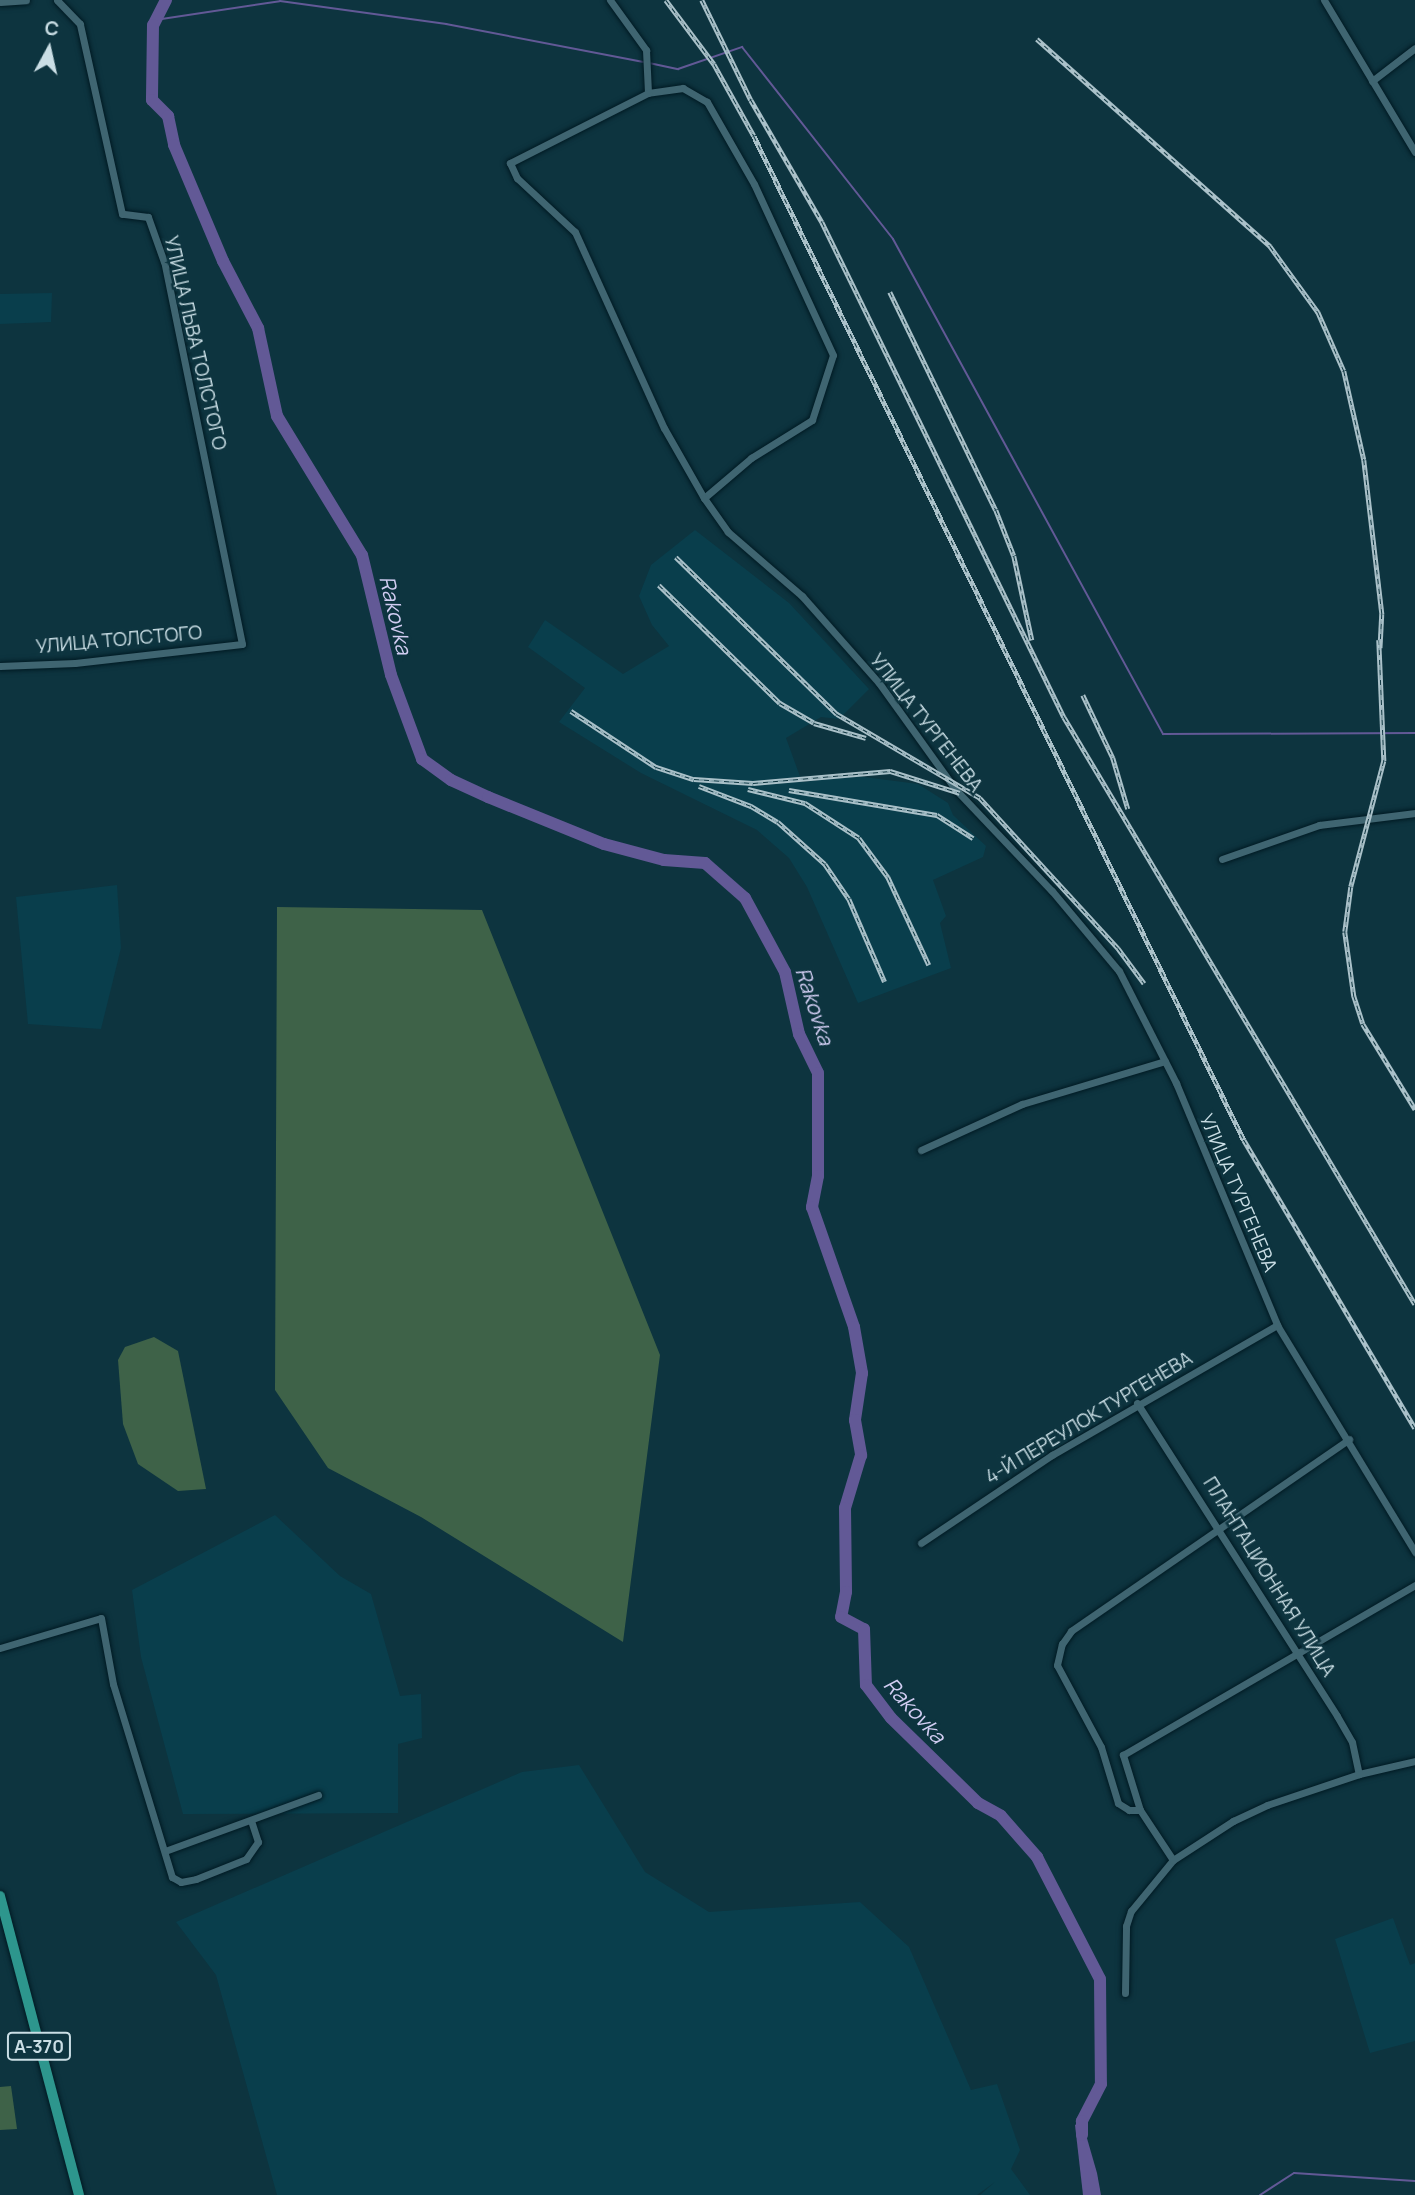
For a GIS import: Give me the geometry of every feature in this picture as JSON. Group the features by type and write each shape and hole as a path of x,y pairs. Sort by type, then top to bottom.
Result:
{"highway":[{"name":"А-370","path":"0,1896 79,2195"}],"street":[{"path":"0,2 26,0"},
{"name":"УЛИЦА ЛЬВА ТОЛСТОГО","path":"57,0 80,24 122,214 148,217 164,262 242,644"},
{"path":"610,0 646,50 648,93 683,88 707,102 754,184 833,355 812,419 751,458 704,498"},
{"path":"1324,0 1415,152"},
{"path":"1372,81 1415,48"},
{"name":"УЛИЦА ТУРГЕНЕВА","path":"648,93 510,163 517,178 557,212 584,247 664,428 714,513 742,548 803,596 879,683 956,790 1052,891 1119,971 1165,1061 1277,1325 1349,1439 1415,1552"},
{"name":"УЛИЦА ТОЛСТОГО","path":"0,666 75,663 242,644"},
{"path":"1222,859 1319,825 1415,813"},
{"path":"921,1150 1022,1104 1165,1061"},
{"name":"4-Й ПЕРЕУЛОК ТУРГЕНЕВА","path":"921,1543 1137,1403 1277,1325"},
{"name":"ПЛАНТАЦИОННАЯ УЛИЦА","path":"1137,1403 1220,1526 1352,1742 1359,1774"},
{"path":"1140,1810 1129,1810 1118,1803 1101,1747 1056,1665 1058,1655 1071,1631 1349,1439"},
{"path":"1173,1860 1140,1810 1123,1755 1299,1655 1415,1584"},
{"path":"0,1648 101,1618 113,1684 172,1877 181,1882 196,1879 239,1862 256,1849 258,1842 251,1821"},
{"path":"1125,1993 1126,1926 1131,1911 1173,1860 1233,1821 1359,1774 1415,1761"},
{"path":"165,1851 318,1795"}],"shaded area":[{"path":"52,293 51,322 0,324 0,294"},
{"path":"695,530 789,603 869,689 839,719 821,717 786,738 802,782 856,776 918,784 948,803 953,815 986,846 983,857 933,880 946,916 940,923 951,968 858,1003 807,887 789,858 757,830 641,773 559,722 585,688 528,647 545,620 623,674 669,646 652,625 639,596 651,565"},
{"path":"117,885 121,948 101,1029 28,1024 16,897"},
{"path":"275,1515 340,1576 371,1594 400,1696 421,1694 422,1738 398,1744 398,1813 183,1814 141,1657 132,1590"},
{"path":"579,1765 645,1872 709,1912 860,1902 909,1947 971,2090 997,2084 1020,2150 1011,2169 1030,2195 980,2195 995,2182 977,2195 277,2195 216,1975 176,1922 522,1772"},
{"path":"1393,1918 1410,1965 1415,1963 1415,2041 1370,2053 1335,1939"},
{"path":"1082,2121 1101,2195 1083,2195 1075,2125"}],"green space":[{"path":"277,907 482,910 660,1355 623,1642 421,1517 328,1468 275,1390"},
{"path":"154,1337 178,1351 206,1489 178,1491 138,1464 123,1424 118,1360 125,1347"},
{"path":"11,2086 17,2129 0,2130 0,2087"}],"waterway":[{"name":"Rakovka","path":"166,0 153,25 152,100 168,116 174,145 223,261 258,328 277,416 362,555 391,675 422,759 451,780 604,844 664,860 705,863 745,898 785,972 799,1034 818,1073 818,1176 812,1207 854,1327 862,1373 855,1420 861,1455 845,1508 846,1592 841,1617 864,1629 866,1685 891,1718 978,1803 1001,1816 1037,1857 1100,1979 1101,2084 1082,2121 1082,2135"},
{"path":"155,20 280,1 446,24 643,62"},
{"path":"649,63 678,69 742,47 893,239 1163,734 1415,733"},
{"path":"1260,2195 1294,2173 1415,2181"}],"railway":[{"path":"666,0 714,64 754,136 1244,1140 1415,1428"},
{"path":"702,0 751,100 822,222 1064,717 1415,1304"},
{"path":"1037,39 1270,246 1318,312 1344,371 1364,460 1382,614 1380,648"},
{"path":"890,292 996,510 1014,556 1032,640"},
{"path":"676,557 837,714 980,798 1118,948 1144,983"},
{"path":"659,585 780,703 814,723 866,738"},
{"path":"1379,640 1384,761 1351,887 1345,932 1354,996 1363,1024 1415,1109"},
{"path":"1083,695 1113,758 1128,809"},
{"path":"571,711 656,767 694,779 753,783 890,771 960,793"},
{"path":"699,786 751,806 778,822 825,864 849,899 885,982"},
{"path":"748,789 805,803 859,838 888,877 929,965"},
{"path":"789,790 937,815 973,838"}]}
